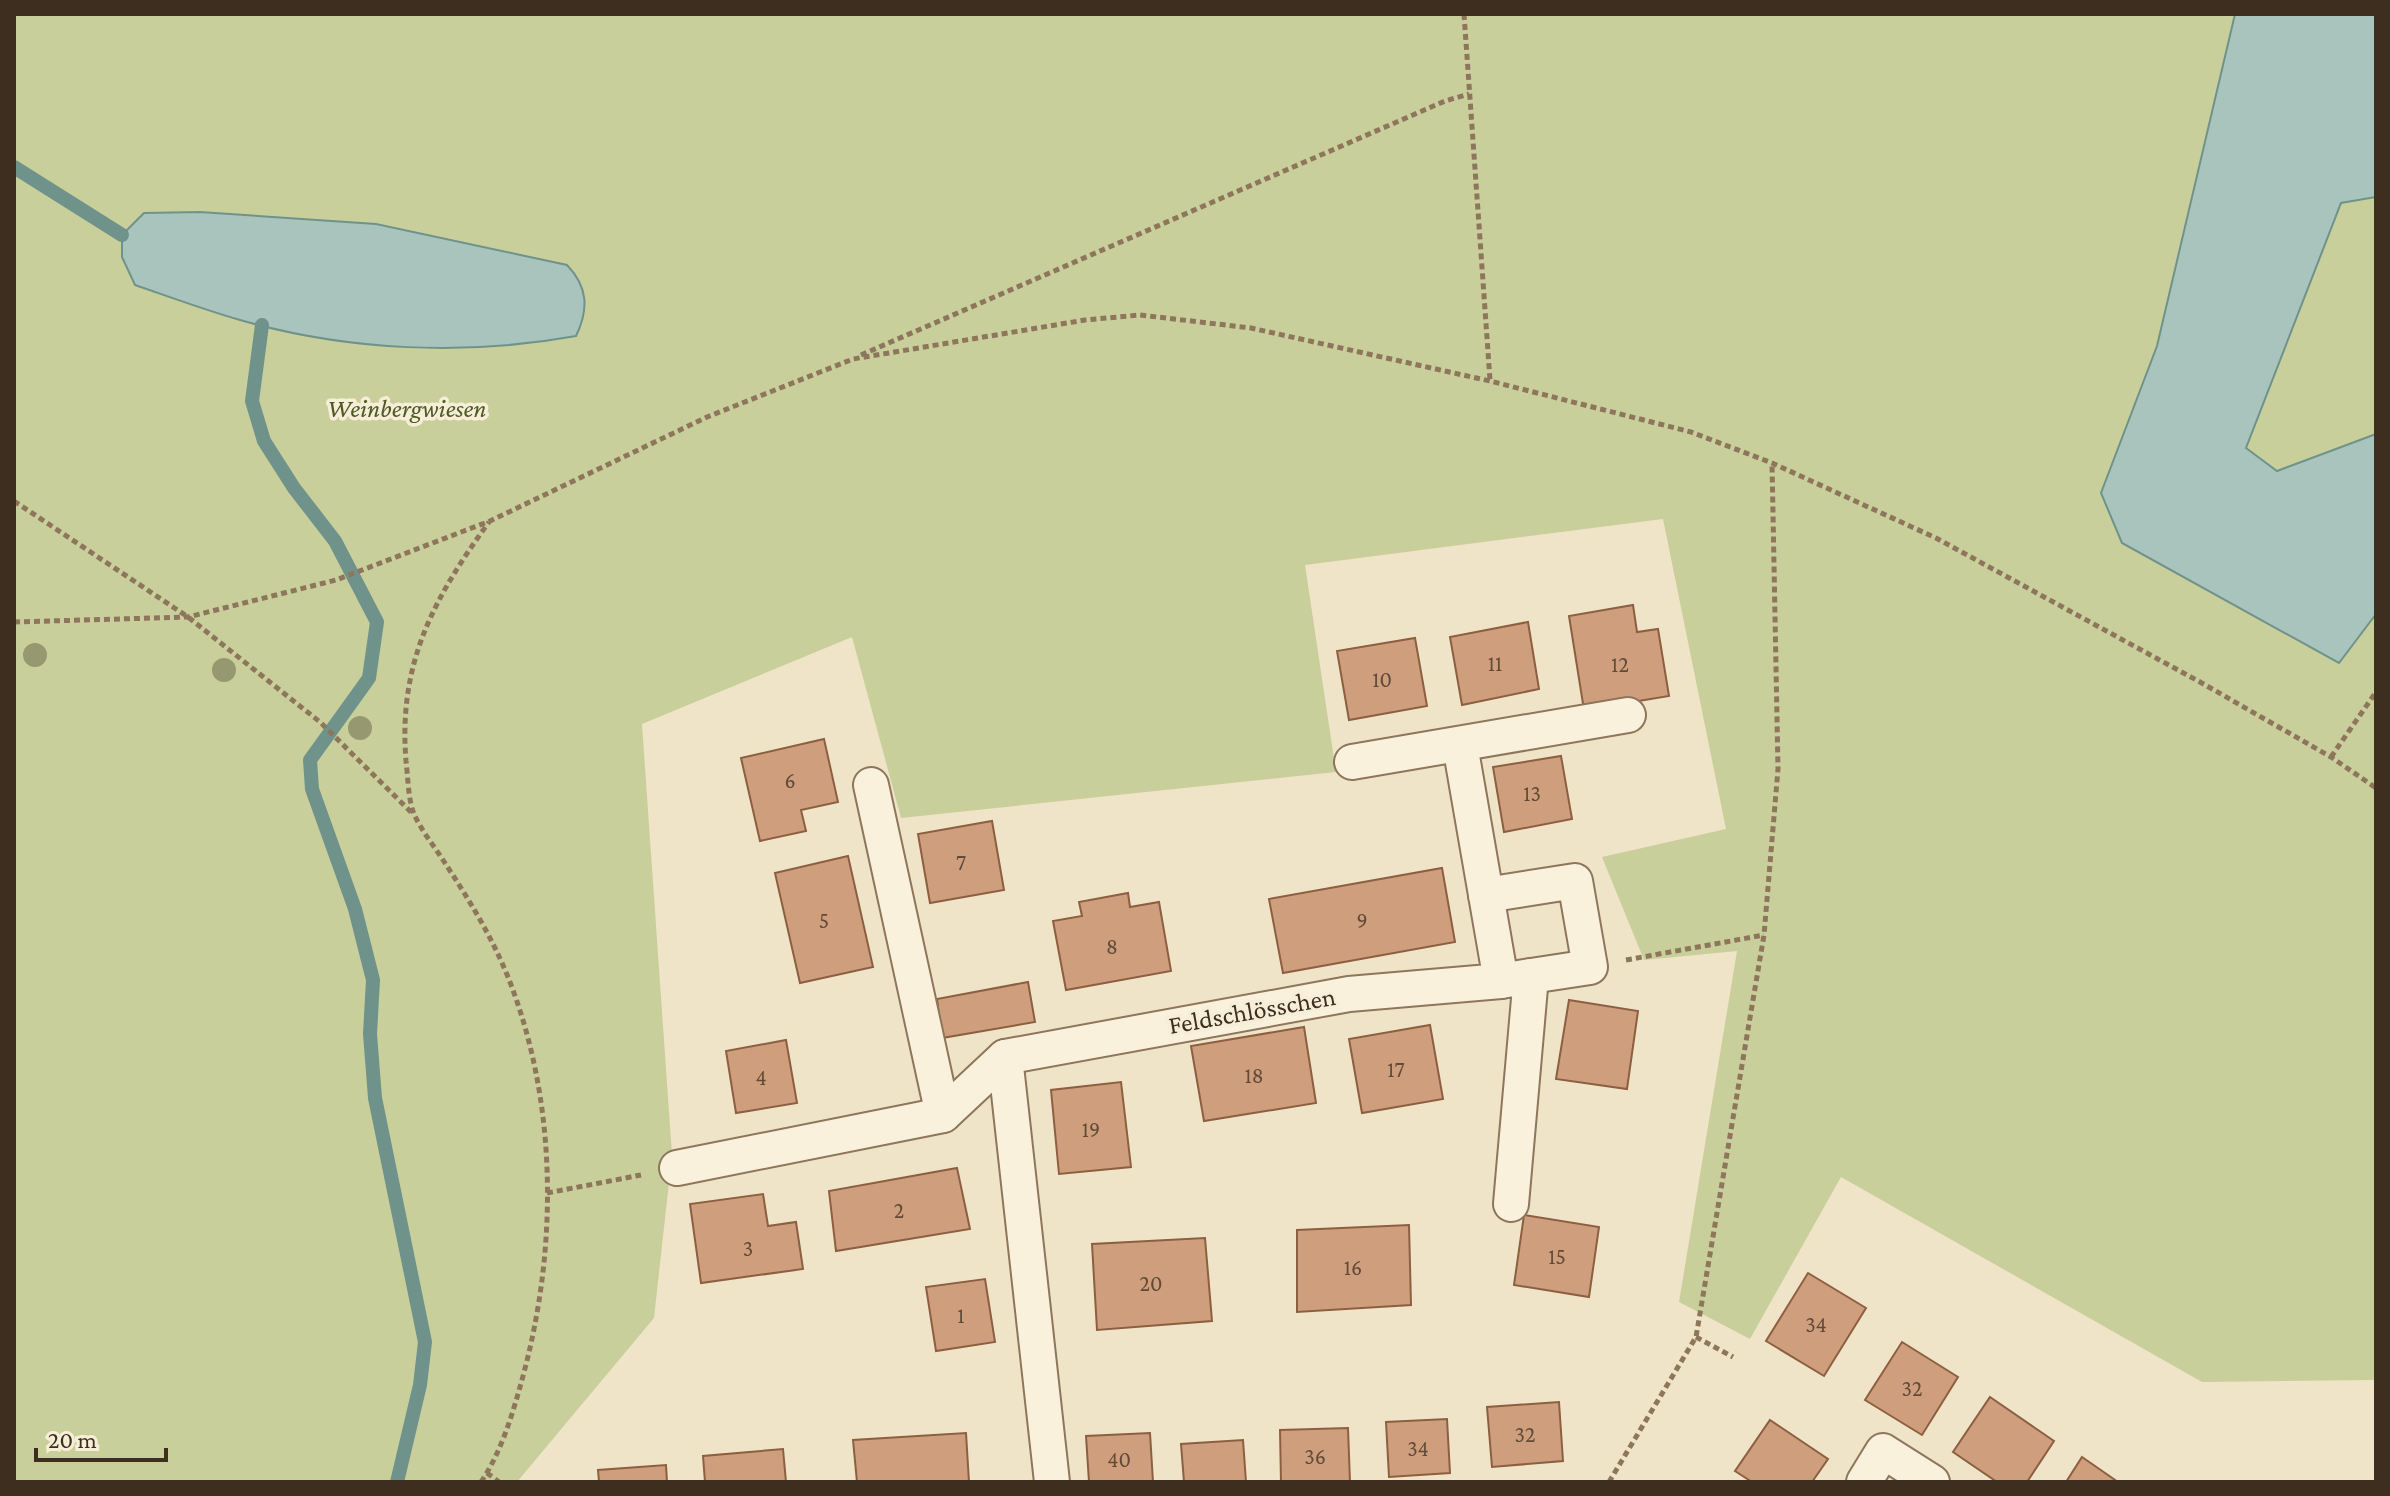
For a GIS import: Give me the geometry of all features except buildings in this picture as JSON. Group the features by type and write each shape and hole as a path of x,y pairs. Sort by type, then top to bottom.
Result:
{"street":[{"path":"1352,762 1628,715"},
{"path":"1460,745 1486,895 1516,979 1511,1204"},
{"path":"871,785 943,1115"},
{"path":"1486,895 1575,881 1590,967"},
{"name":"Feldschlösschen","path":"1005,1057 1349,994 1516,979 1590,967"},
{"path":"677,1168 943,1115 1005,1057"},
{"path":"1005,1057 1052,1482"},
{"path":"1864,1482 1883,1451 1932,1482"}],"path":[{"path":"1464,14 1490,381"},
{"path":"14,622 188,617 336,580 490,521 707,417 853,359 1445,101 1469,94"},
{"path":"853,359 1085,320 1140,315 1251,328 1490,381 1691,432 1772,463 1936,538 2331,757 2376,788"},
{"path":"1609,1482 1696,1337 1764,935 1778,769 1772,463"},
{"path":"14,501 188,617 339,738 413,814 479,916 523,1017 536,1066 545,1129 547,1193 539,1307 529,1356 511,1418 481,1482"},
{"path":"413,814 405,745 405,698 415,652 432,611 456,568 490,521"},
{"path":"2331,757 2376,692"},
{"path":"1590,967 1764,935"},
{"path":"547,1193 677,1168"},
{"path":"1696,1337 1733,1357"},
{"path":"487,1473 499,1482"}],"green space":[{"name":"Weinbergwiesen","path":"14,14 2376,14 2376,1380 2202,1382 1841,1177 1750,1339 1679,1302 1737,951 1644,960 1602,857 1726,829 1663,519 1305,565 1336,772 901,818 852,637 642,724 672,1155 654,1318 517,1482 14,1482"}],"water":[{"path":"2235,14 2376,14 2376,197 2341,203 2246,448 2277,471 2376,434 2376,614 2339,663 2122,543 2101,493 2157,346"},
{"path":"200,212 376,224 567,265 583,290 583,317 576,336 534,342 450,348 365,344 281,330 227,316 135,285 122,257 122,235 144,213"}],"waterway":[{"path":"14,167 122,235"},
{"path":"262,325 252,401 264,441 294,488 335,541 377,622 369,678 310,760 312,789 355,909 373,980 370,1034 375,1098 425,1342 420,1385 397,1482"}]}
